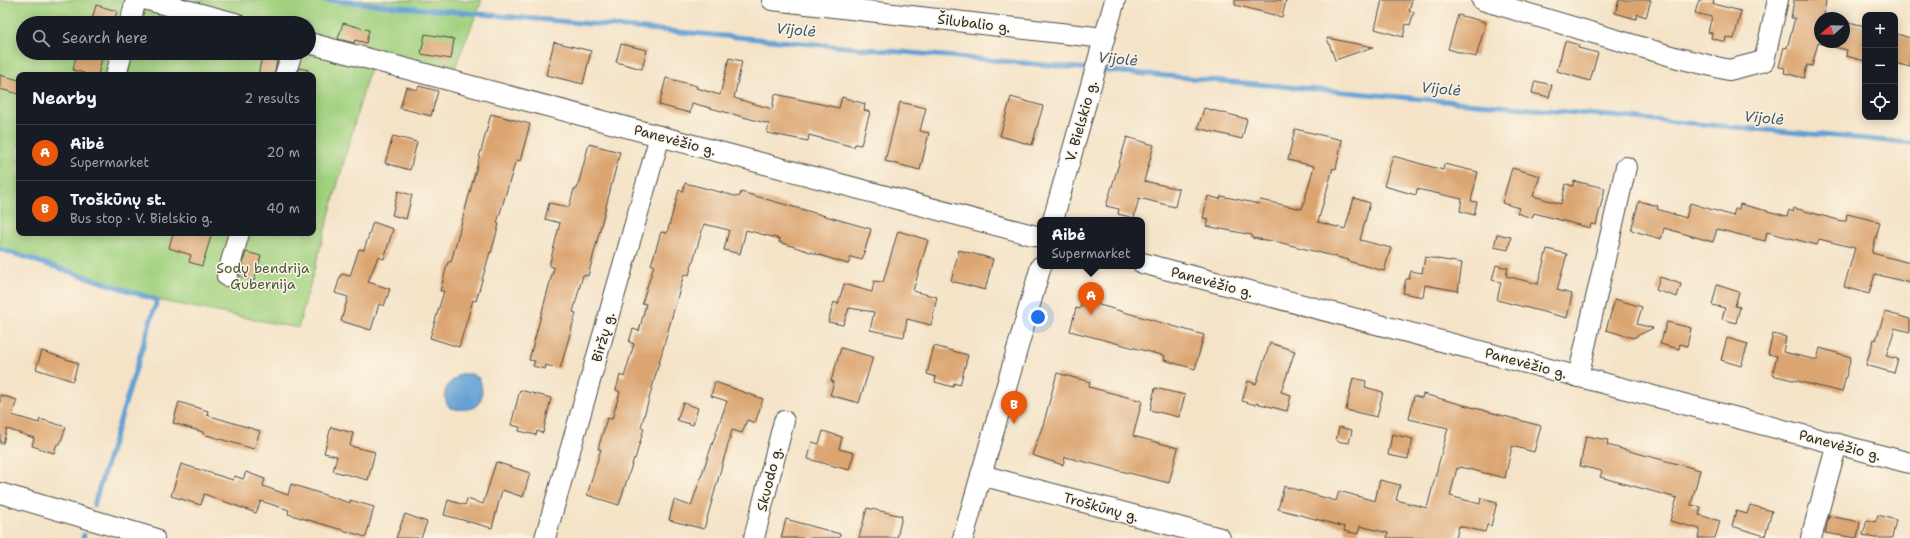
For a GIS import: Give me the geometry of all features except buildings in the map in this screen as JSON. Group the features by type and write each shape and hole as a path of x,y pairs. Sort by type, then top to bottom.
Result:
{"street":[{"path":"132,16 136,0"},
{"path":"148,0 209,16"},
{"name":"Šilubalio g.","path":"772,0 898,7 1102,47"},
{"name":"V. Bielskio g.","path":"1054,217 1115,0"},
{"path":"1482,0 1678,58 1729,70 1764,61 1778,0"},
{"name":"Panevėžio g.","path":"316,45 1037,236"},
{"path":"117,72 120,60"},
{"path":"287,72 290,60"},
{"name":"Biržų g.","path":"546,538 660,136"},
{"path":"1578,377 1626,167"},
{"path":"227,276 238,236"},
{"name":"Panevėžio g.","path":"1145,264 1910,464"},
{"path":"963,538 1040,269"},
{"name":"Skuodo g.","path":"754,538 784,421"},
{"path":"1812,538 1837,444"},
{"name":"Troškūnų g.","path":"981,475 1220,538"},
{"path":"0,492 108,531 154,538"}],"green space":[{"name":"Sodų bendrija Gubernija","path":"0,0 482,0 450,80 372,60 298,328 157,300 0,249"}],"water":[{"path":"460,374 472,374 480,379 482,395 477,405 472,408 450,408 445,398 448,385"}],"waterway":[{"name":"Vijolė","path":"325,0 1090,69"},
{"name":"Vijolė","path":"1100,70 1910,143"},
{"path":"0,249 157,300 94,505"}],"place":[{"name":"Aibė","path":"1091,315"},
{"name":"Troškūnų st.","path":"1014,424"}]}
